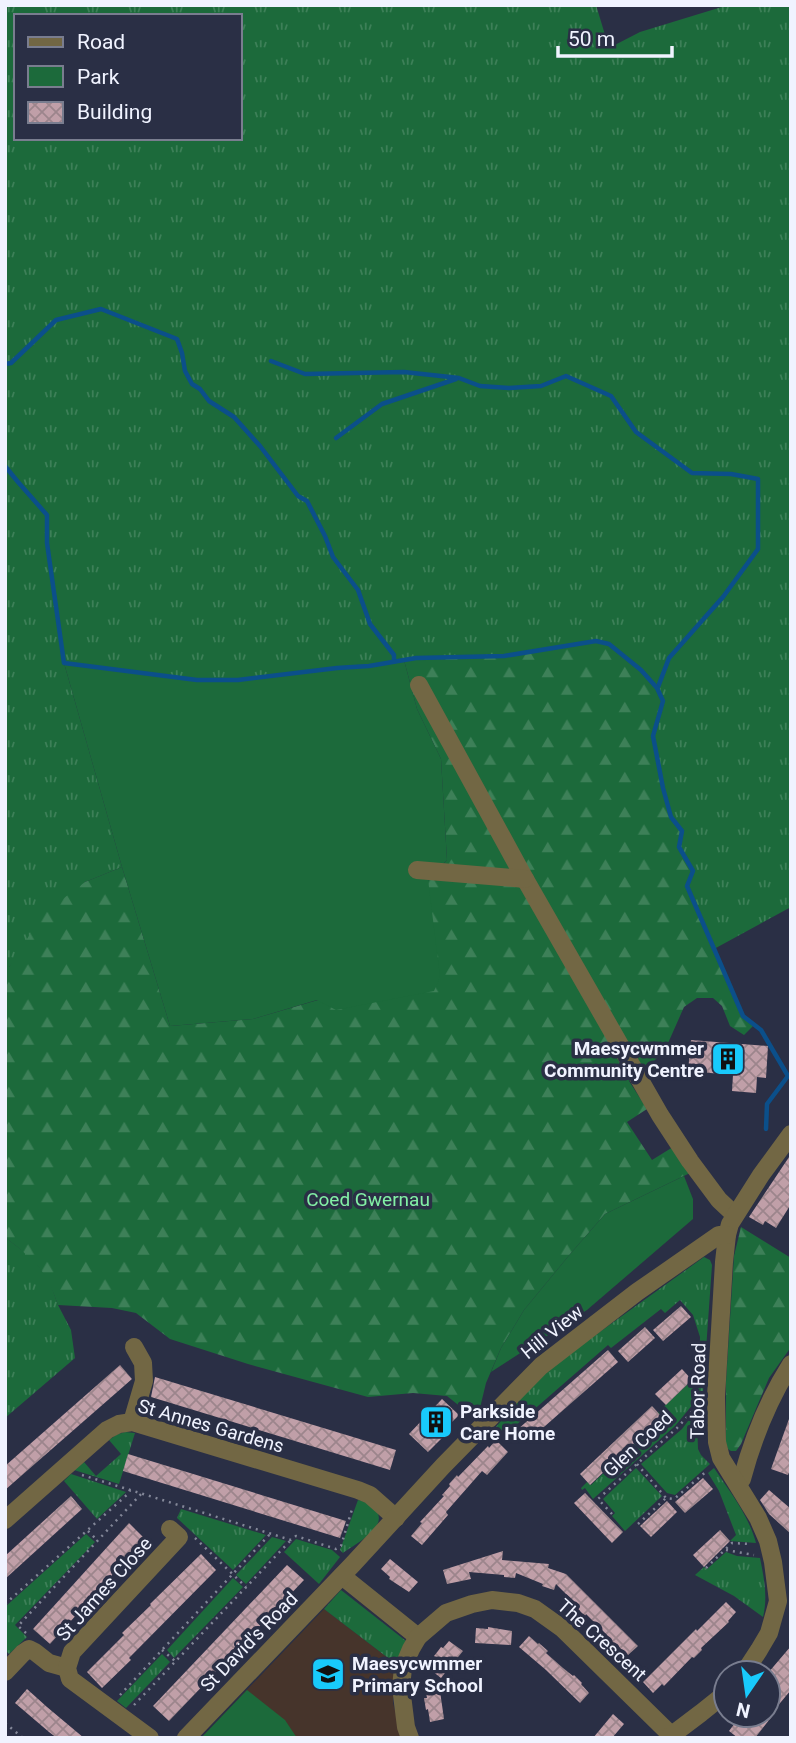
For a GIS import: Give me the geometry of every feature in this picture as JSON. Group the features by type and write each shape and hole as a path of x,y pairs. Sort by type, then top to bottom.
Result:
{"street":[{"path":"419,685 525,879 660,1115 719,1200 736,1215"},
{"path":"417,870 525,879"},
{"path":"727,1235 730,1224 761,1175 791,1134"},
{"name":"Hill View","path":"342,1576 443,1466 541,1366 637,1292 719,1235 727,1235"},
{"name":"Tabor Road","path":"727,1235 716,1397 717,1442 721,1458 758,1518 784,1588 769,1633 754,1659"},
{"path":"132,1422 144,1381 143,1363 134,1347"},
{"path":"738,1484 742,1479 760,1421 776,1387 791,1364"},
{"name":"St Annes Gardens","path":"6,1517 107,1430 132,1422 358,1490 370,1495 397,1518"},
{"name":"St James Close","path":"150,1738 70,1679 66,1668 72,1652 179,1537 179,1529"},
{"path":"342,1576 418,1637"},
{"name":"St David's Road","path":"186,1738 342,1576"},
{"name":"The Crescent","path":"410,1738 405,1727 401,1687 403,1668 418,1637 446,1613 492,1600 517,1603 535,1609 563,1629 670,1736"},
{"path":"5,1672 29,1649 49,1663 66,1668"},
{"path":"670,1736 712,1704"}],"path":[{"name":"Glen Coed","path":"612,1514 598,1499 677,1428 704,1398"},
{"path":"637,1464 666,1497 674,1499 721,1458"},
{"path":"65,1466 71,1472 291,1540"},
{"path":"5,1604 130,1490"},
{"path":"115,1712 175,1661 296,1536 336,1549 341,1546 358,1490"},
{"name":"St James Close","path":"29,1649 28,1635 18,1626 142,1493"},
{"path":"638,1524 666,1497"},
{"path":"179,1529 246,1587"},
{"path":"88,1531 98,1541"},
{"path":"115,1712 162,1650 271,1533"},
{"path":"706,1568 732,1543 758,1544 768,1541"},
{"path":"725,1549 755,1555"},
{"path":"162,1650 175,1661"},
{"path":"5,1723 23,1738"}],"shaded area":[{"name":"Maesycwmmer Primary School","path":"324,1609 396,1664 393,1703 403,1738 201,1738"}],"green space":[{"path":"5,5 596,5 609,48 640,32 725,6 791,5 791,907 714,949 687,886 693,871 679,847 682,831 671,817 663,788 653,736 663,701 657,688 641,670 609,644 596,641 504,656 416,658 369,666 238,680 197,680 64,663 122,867 85,882 8,968 5,967"},
{"name":"Coed Gwernau","path":"596,641 609,644 641,670 657,688 663,701 653,736 671,817 682,831 679,847 693,871 688,886 743,1016 754,1025 744,1035 730,1026 722,1006 713,998 697,998 684,1007 665,1050 629,1081 647,1109 627,1122 652,1160 673,1147 690,1173 605,1214 571,1253 524,1310 501,1348 486,1383 477,1420 447,1396 413,1393 368,1397 170,1339 136,1313 112,1308 58,1305 38,1266 5,1237 5,967 9,967 43,914 85,882 122,867 170,1026 253,1019 318,1000 447,860 441,759 417,709 404,660 504,656"},
{"path":"404,660 417,709 441,759 447,860 428,879 440,977 434,991 336,1010 317,1000 253,1019 170,1026 64,663 197,680 238,680"},
{"path":"684,1176 693,1199 693,1219 587,1310 491,1372 501,1348 524,1310 605,1214"},
{"path":"741,1227 791,1258 791,1347 769,1378 741,1444 736,1451 731,1451 726,1443 726,1382 734,1256"},
{"path":"5,1237 33,1259 49,1280 71,1330 75,1358 5,1418"},
{"path":"704,1257 710,1260 712,1265 703,1392 675,1426 593,1499 585,1488 581,1488 587,1482 591,1485 656,1423 662,1417 658,1412 699,1374 700,1337 693,1315 680,1300 665,1313 661,1309 611,1348 608,1345 515,1426 517,1430 508,1439 495,1428 529,1388 565,1357"},
{"path":"704,1400 707,1400 697,1423 698,1449 710,1464 675,1495 667,1493 641,1464 682,1429"},
{"path":"125,1432 135,1433 119,1484 74,1470 84,1462 96,1476 121,1454 109,1440"},
{"path":"636,1468 662,1496 625,1531 612,1516 615,1513 603,1499"},
{"path":"714,1468 743,1513 756,1543 730,1541 736,1535 719,1491 708,1473"},
{"path":"71,1474 126,1492 97,1519 64,1481"},
{"path":"358,1500 369,1504 379,1518 368,1536 343,1553 340,1550"},
{"path":"181,1509 266,1535 233,1570 177,1518"},
{"path":"86,1534 95,1542 15,1625 27,1637 9,1654 5,1650 5,1607"},
{"path":"272,1537 286,1541 246,1584 236,1575"},
{"path":"296,1539 332,1550 340,1557 319,1584 284,1552"},
{"path":"726,1552 760,1558 765,1595 763,1617 734,1596 695,1575 704,1567 707,1569"},
{"path":"233,1578 243,1587 174,1658 167,1650"},
{"path":"341,1590 406,1641 396,1664 324,1609"},
{"path":"162,1654 170,1662 126,1708 117,1701"},
{"path":"247,1690 285,1720 297,1738 201,1738"}],"building":[{"name":"Maesycwmmer Community Centre","path":"691,1040 768,1046 766,1078 757,1077 756,1093 732,1091 733,1075 688,1071"},
{"path":"791,1154 791,1204 776,1228 765,1221 763,1225 749,1217"},
{"path":"681,1306 691,1317 663,1341 653,1330"},
{"path":"645,1327 655,1338 628,1362 618,1351"},
{"path":"608,1350 618,1362 528,1441 517,1430"},
{"path":"120,1365 132,1379 5,1490 5,1466"},
{"path":"682,1369 692,1380 666,1405 655,1394"},
{"path":"155,1377 396,1450 390,1470 151,1397"},
{"name":"Parkside Care Home","path":"442,1399 459,1415 445,1429 448,1432 428,1452 409,1434"},
{"path":"652,1406 662,1417 590,1485 580,1474"},
{"path":"789,1419 791,1467 788,1475 771,1469"},
{"path":"496,1440 508,1452 487,1475 482,1471 446,1512 448,1515 422,1545 411,1536 422,1523 420,1522 444,1496 442,1495 457,1475 458,1477"},
{"path":"128,1454 346,1521 340,1538 123,1471"},
{"path":"703,1478 713,1489 685,1513 675,1502"},
{"path":"769,1490 791,1509 791,1534 769,1514 760,1500"},
{"path":"585,1493 623,1532 612,1543 574,1503"},
{"path":"71,1496 82,1509 5,1579 5,1556"},
{"path":"667,1501 677,1512 651,1537 640,1526"},
{"path":"129,1523 145,1539 50,1644 33,1629"},
{"path":"720,1530 730,1541 704,1567 693,1555"},
{"path":"503,1551 502,1560 549,1564 548,1568 566,1574 638,1646 628,1655 619,1647 618,1649 556,1584 554,1590 516,1573 515,1578 469,1572 471,1579 447,1584 443,1570"},
{"path":"201,1554 216,1570 102,1688 87,1672"},
{"path":"390,1559 418,1582 409,1592 389,1579 381,1569"},
{"path":"287,1565 304,1580 169,1721 153,1706"},
{"path":"726,1602 736,1612 729,1622 694,1658 653,1693 643,1682"},
{"path":"476,1628 512,1631 511,1645 475,1643"},
{"path":"529,1636 582,1683 589,1693 580,1703 519,1647"},
{"path":"449,1641 463,1651 441,1678 427,1667 441,1647"},
{"path":"791,1646 791,1690 782,1701 782,1659"},
{"path":"439,1684 444,1719 430,1722 424,1698 427,1698 425,1686"},
{"path":"27,1689 84,1738 57,1738 15,1703"},
{"path":"613,1714 624,1724 612,1738 593,1738"},
{"path":"762,1729 755,1738 738,1738 729,1731"}],"waterway":[{"path":"5,364 11,363 56,320 101,309 177,339 185,371 192,384 200,389 209,401 234,417 298,496 307,501 333,557 358,590 370,624 394,655 394,661"},
{"path":"271,361 305,374 404,372 459,378 480,386 509,388 541,386 566,376 611,396 636,432 692,473 731,474 758,479 758,549 723,597 669,658 658,687"},
{"path":"336,438 382,404 456,379"},
{"path":"5,466 47,515 47,543 64,663 197,680 238,680 369,666 416,658 504,656 596,641 609,644 641,670 657,688 663,701 653,736 671,817 682,831 679,847 693,871 687,886 743,1016 761,1030 788,1076 767,1104 766,1129"}],"place":[{"name":"Maesycwmmer Community Centre","path":"728,1059"},
{"name":"Parkside Care Home","path":"436,1422"},
{"name":"Maesycwmmer Primary School","path":"328,1674"}]}
